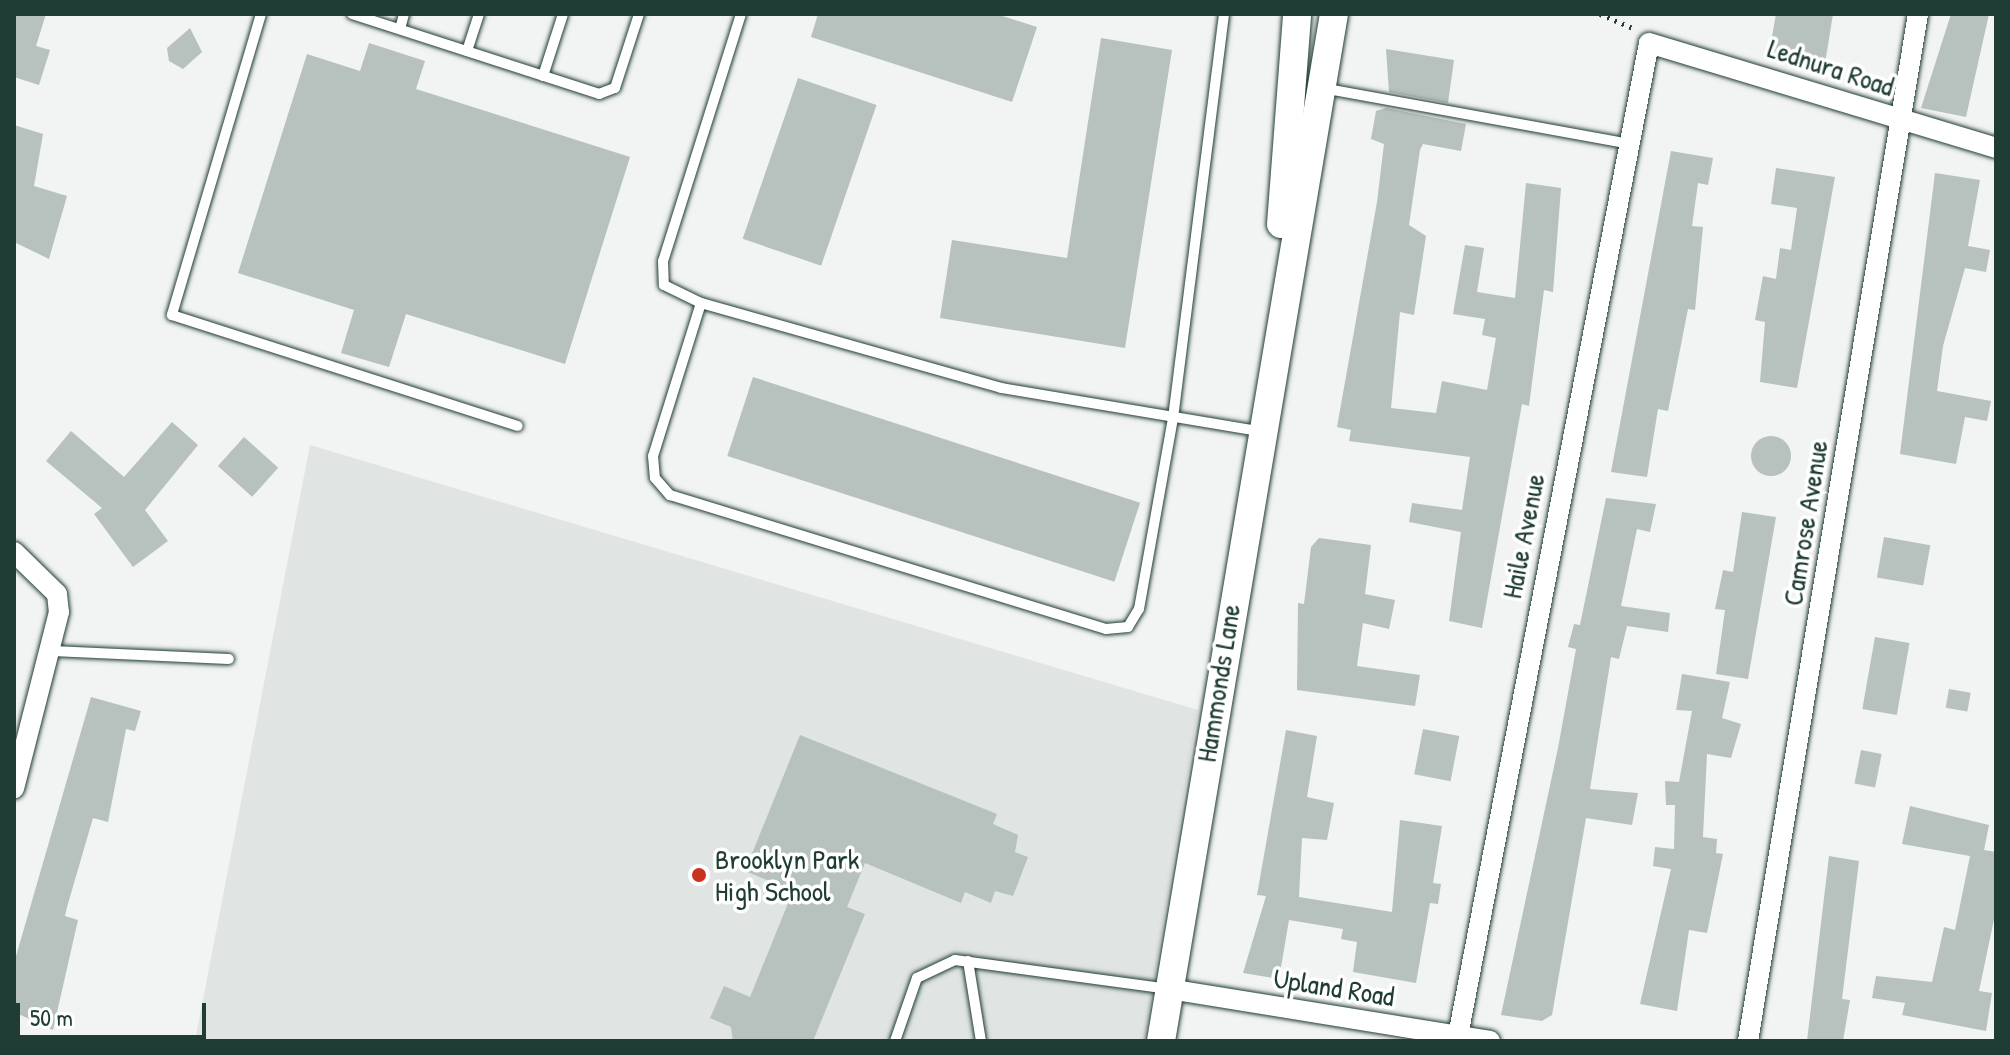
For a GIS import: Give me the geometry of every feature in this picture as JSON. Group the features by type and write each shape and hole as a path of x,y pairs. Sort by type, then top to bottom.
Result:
{"street":[{"name":"Hammonds Lane","path":"1276,324 1297,14"},
{"path":"1311,14 1307,60 1320,87"},
{"name":"Hammonds Lane","path":"1161,1041 1276,324 1334,14"},
{"name":"Camrose Avenue","path":"1748,1041 1918,14"},
{"name":"Lednura Road","path":"1649,43 1995,144"},
{"name":"Haile Avenue","path":"1457,1038 1626,143 1649,43"},
{"path":"14,552 57,594 52,651 21,738 14,788"},
{"name":"Upland Road","path":"1169,989 1490,1041"}],"lane":[{"path":"261,14 172,315 518,426"},
{"path":"352,14 599,94 615,88 639,14"},
{"path":"400,29 404,14"},
{"path":"467,51 479,14"},
{"path":"543,76 563,14"},
{"path":"741,14 663,261 664,285 701,303 1001,388 1258,431"},
{"path":"701,303 653,456 655,478 670,495 1106,629 1128,627 1139,609 1173,418 1224,14"},
{"path":"1320,87 1626,143"},
{"path":"52,651 229,659"},
{"path":"968,961 981,1041"},
{"path":"895,1041 917,978 941,964 968,961 1169,989"}],"shaded area":[{"name":"Brooklyn Park High School","path":"310,445 1198,710 1144,1041 195,1041"}],"building":[{"path":"14,14 46,14 36,46 50,50 39,85 14,77"},
{"path":"818,14 996,14 1037,27 1012,102 811,37"},
{"path":"1776,14 1833,14 1823,76 1768,59"},
{"path":"1951,14 1989,14 1966,117 1921,108"},
{"path":"190,28 202,52 183,69 169,61 167,48"},
{"path":"1101,38 1172,50 1125,348 940,318 952,240 1067,258"},
{"path":"369,43 425,61 416,89 630,157 565,364 406,314 389,367 341,353 354,310 238,273 307,54 360,71"},
{"path":"1386,49 1454,60 1448,103 1389,92"},
{"path":"798,78 876,105 821,266 743,239"},
{"path":"1386,108 1466,124 1461,151 1423,144 1420,150 1409,225 1426,236 1414,315 1400,312 1391,408 1436,413 1442,381 1487,390 1496,338 1482,335 1485,319 1453,314 1465,245 1484,248 1477,292 1515,298 1526,183 1561,188 1553,292 1544,290 1529,406 1522,404 1482,628 1449,621 1461,532 1409,522 1412,503 1462,510 1470,457 1349,441 1351,430 1337,427 1377,202 1384,144 1371,139 1376,111"},
{"path":"14,125 43,134 34,186 67,196 49,259 14,242"},
{"path":"1671,151 1713,158 1708,185 1698,183 1692,226 1703,227 1695,310 1688,309 1668,411 1658,409 1647,477 1611,472"},
{"path":"1776,168 1835,177 1797,388 1760,382 1765,322 1755,320 1763,276 1776,279 1780,248 1791,250 1797,208 1771,204"},
{"path":"1935,173 1980,180 1968,246 1990,250 1986,272 1965,268 1943,346 1937,391 1991,401 1987,421 1965,417 1956,464 1900,454"},
{"path":"753,377 1140,503 1114,582 727,456"},
{"path":"172,422 198,445 145,510 168,541 133,567 94,514 102,508 46,461 71,431 124,477"},
{"path":"1771,436 1785,442 1791,456 1785,470 1771,476 1757,470 1751,456 1757,442"},
{"path":"244,437 278,468 252,497 218,466"},
{"path":"1606,498 1656,504 1650,532 1637,529 1621,606 1670,613 1668,632 1627,626 1619,659 1611,657 1590,789 1638,793 1632,825 1586,818 1552,1015 1542,1021 1501,1015 1558,748 1576,649 1568,647 1574,624 1580,625"},
{"path":"1742,512 1776,517 1748,679 1716,674 1725,610 1715,609 1723,570 1733,572"},
{"path":"1884,537 1930,545 1923,586 1877,577"},
{"path":"1319,538 1371,545 1365,594 1395,600 1389,629 1363,623 1357,666 1420,675 1415,706 1297,690 1298,603 1304,604 1311,547"},
{"path":"1875,637 1909,643 1897,715 1862,709"},
{"path":"1682,674 1730,682 1722,718 1741,724 1731,758 1707,754 1703,837 1717,839 1716,853 1723,854 1707,933 1689,930 1677,1011 1640,1004 1671,869 1653,866 1655,847 1674,849 1675,805 1666,805 1665,781 1679,782 1692,711 1676,710"},
{"path":"1949,689 1971,693 1967,712 1946,708"},
{"path":"91,697 141,711 135,731 126,729 108,822 93,818 67,907 65,916 78,920 53,1030 14,1012 14,963"},
{"path":"1423,729 1459,736 1451,781 1414,774"},
{"path":"1286,730 1317,736 1307,797 1334,803 1327,840 1302,838 1299,897 1392,912 1400,820 1442,826 1433,883 1441,884 1438,904 1430,903 1416,983 1353,972 1357,942 1341,939 1343,929 1289,920 1279,979 1243,973 1266,896 1257,895"},
{"path":"800,735 997,814 993,824 1018,835 1015,852 1028,857 1013,896 995,891 991,903 965,892 961,903 865,863 847,907 865,914 813,1041 733,1041 731,1027 710,1018 724,986 750,997 793,891 745,871"},
{"path":"1861,750 1882,754 1875,787 1855,783"},
{"path":"1910,806 1989,825 1984,850 1996,852 1996,910 1979,991 1992,993 1986,1031 1902,1015 1905,1003 1872,998 1876,976 1932,982 1944,927 1955,930 1970,856 1902,844"},
{"path":"1829,856 1859,861 1842,999 1850,1000 1843,1041 1807,1041"}],"place":[{"name":"Brooklyn Park High School","path":"699,875"}]}
